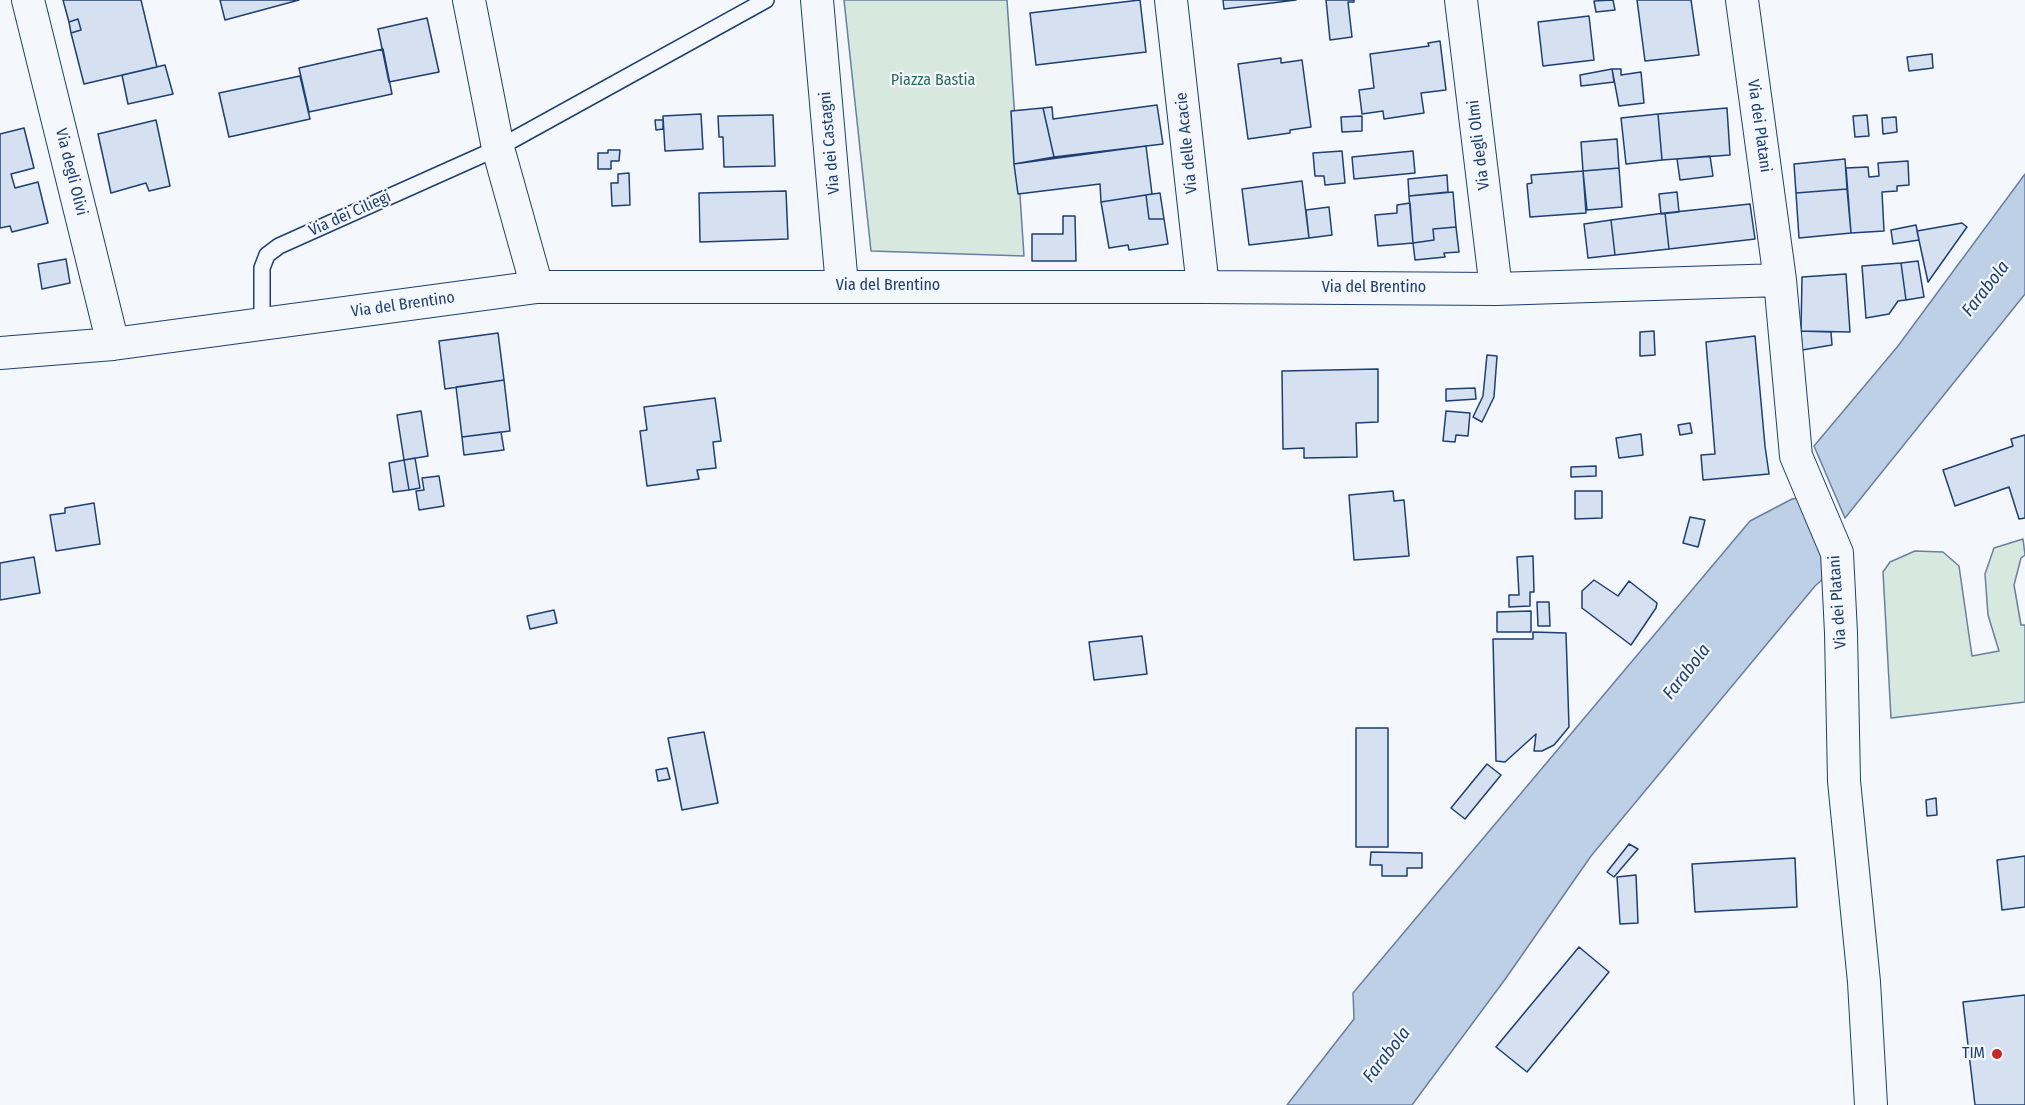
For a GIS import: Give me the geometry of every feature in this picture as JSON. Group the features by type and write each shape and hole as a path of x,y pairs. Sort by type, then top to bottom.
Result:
{"street":[{"name":"Via degli Olivi","path":"28,0 113,344"},
{"path":"470,0 498,148 537,287"},
{"name":"Via dei Castagni","path":"817,0 842,286"},
{"name":"Via delle Acacie","path":"1171,0 1203,287"},
{"name":"Via degli Olmi","path":"1461,0 1496,289"},
{"name":"Via dei Platani","path":"1742,0 1780,280 1796,456 1837,553 1844,781 1864,982 1871,1105"},
{"name":"Via del Brentino","path":"0,353 113,344 537,287 1496,289 1780,280"}],"lane":[{"name":"Via dei Ciliegi","path":"262,324 262,268 267,255 279,246 498,148 766,0"}],"green space":[{"name":"Piazza Bastia","path":"844,0 1007,0 1024,256 871,251"},
{"path":"2023,539 2025,555 2021,558 2014,585 2021,625 2025,625 2025,702 1891,718 1883,572 1890,562 1915,551 1943,552 1959,566 1972,656 1999,651 1988,615 1985,574 1994,548"}],"water":[{"name":"Farabola","path":"2025,174 2025,294 1845,518 1814,446 1898,346"},
{"name":"Farabola","path":"1800,498 1805,519 1829,574 1815,586 1591,856 1506,978 1412,1105 1287,1105 1354,1019 1353,993 1750,521 1792,499"}],"building":[{"path":"63,0 141,0 157,67 84,84 71,33 81,30 78,19 69,22"},
{"path":"220,0 299,0 225,20"},
{"path":"1140,0 1146,52 1036,65 1030,13"},
{"path":"1223,0 1296,0 1224,9"},
{"path":"1326,0 1354,0 1354,2 1348,2 1352,37 1330,40"},
{"path":"1613,0 1615,10 1596,12 1594,1"},
{"path":"1637,0 1691,0 1699,55 1645,61"},
{"path":"1589,16 1594,60 1543,66 1538,22"},
{"path":"427,18 439,72 389,82 378,29"},
{"path":"78,19 81,30 71,33 69,22"},
{"path":"1440,41 1446,90 1421,93 1424,113 1384,119 1383,111 1362,114 1359,90 1374,88 1370,54 1429,46 1428,43"},
{"path":"383,49 392,94 309,112 299,68"},
{"path":"1932,54 1933,68 1909,71 1907,57"},
{"path":"1281,58 1281,63 1302,60 1311,127 1290,130 1290,133 1248,139 1238,64"},
{"path":"165,65 173,94 128,104 122,75"},
{"path":"1612,69 1621,69 1621,75 1641,72 1644,103 1619,106"},
{"path":"1612,69 1614,82 1581,86 1580,75"},
{"path":"300,76 310,119 229,137 219,93"},
{"path":"1157,105 1163,144 1054,157 1043,108 1052,107 1053,119"},
{"path":"1043,108 1054,157 1014,164 1011,111"},
{"path":"1727,108 1730,155 1662,160 1658,114"},
{"path":"701,114 703,149 665,151 663,116"},
{"path":"1658,114 1662,160 1626,164 1621,118"},
{"path":"773,115 775,166 724,167 723,137 719,137 718,116"},
{"path":"1867,115 1869,136 1855,137 1853,116"},
{"path":"1362,116 1362,131 1342,132 1341,117"},
{"path":"1896,117 1897,132 1883,134 1882,118"},
{"path":"156,120 170,186 149,191 146,183 111,193 98,134"},
{"path":"655,120 663,120 663,129 656,130"},
{"path":"24,128 34,168 11,174 15,188 38,182 48,223 12,232 10,226 0,228 0,134"},
{"path":"1617,139 1619,168 1583,171 1581,142"},
{"path":"1146,146 1152,194 1101,202 1100,184 1018,194 1014,164"},
{"path":"608,150 620,150 619,161 611,161 611,169 598,169 598,153 608,153"},
{"path":"1342,151 1345,183 1325,185 1324,176 1315,176 1313,153"},
{"path":"1413,151 1415,173 1354,179 1352,157"},
{"path":"1710,156 1713,176 1680,180 1677,159"},
{"path":"1845,159 1847,189 1796,193 1794,164"},
{"path":"1908,161 1909,185 1897,186 1897,191 1882,192 1884,231 1851,233 1846,168 1868,167 1869,177 1879,176 1878,163"},
{"path":"1619,168 1622,207 1587,210 1583,171"},
{"path":"1583,171 1586,213 1530,217 1527,184 1532,183 1531,175"},
{"path":"629,173 630,205 612,206 611,183 618,183 618,174"},
{"path":"1447,175 1448,192 1409,196 1408,179"},
{"path":"1302,181 1309,238 1249,245 1242,189"},
{"path":"1847,189 1851,233 1799,238 1796,193"},
{"path":"786,191 788,239 700,242 699,193"},
{"path":"1453,192 1456,227 1433,229 1434,240 1413,243 1409,196"},
{"path":"1677,192 1679,212 1661,214 1659,194"},
{"path":"1160,193 1164,219 1149,219 1146,195"},
{"path":"1146,195 1149,219 1164,219 1168,244 1129,250 1128,245 1109,248 1101,202"},
{"path":"1410,203 1413,243 1378,246 1375,215 1397,213 1397,205"},
{"path":"1750,204 1755,239 1669,249 1665,213"},
{"path":"1329,207 1332,235 1309,238 1306,210"},
{"path":"1665,213 1669,249 1615,255 1611,220"},
{"path":"1063,216 1075,216 1076,261 1032,261 1032,234 1063,234"},
{"path":"1611,220 1615,255 1588,258 1584,224"},
{"path":"1962,223 1967,227 1928,282 1917,231"},
{"path":"1916,225 1919,240 1893,244 1891,230"},
{"path":"1456,227 1459,252 1444,253 1445,257 1415,260 1413,243 1434,240 1433,229"},
{"path":"66,259 70,283 42,289 38,264"},
{"path":"1918,261 1924,297 1906,300 1901,263"},
{"path":"1901,263 1906,300 1898,301 1889,314 1866,318 1862,266"},
{"path":"1846,274 1850,332 1801,331 1802,277"},
{"path":"1654,331 1655,355 1640,356 1640,332"},
{"path":"1801,331 1831,332 1832,345 1802,350"},
{"path":"498,333 504,380 445,389 439,341"},
{"path":"1755,336 1769,474 1703,480 1701,455 1715,454 1706,342"},
{"path":"1487,355 1497,356 1494,397 1482,422 1473,417 1483,396"},
{"path":"1378,369 1378,422 1356,423 1357,457 1304,458 1304,448 1283,449 1282,371"},
{"path":"504,380 510,431 462,437 456,387"},
{"path":"1475,388 1476,399 1446,401 1446,389"},
{"path":"715,398 721,441 713,442 716,468 697,470 699,479 647,486 640,431 647,430 644,407"},
{"path":"421,411 428,456 404,460 397,415"},
{"path":"1446,411 1470,413 1468,436 1456,435 1455,442 1443,441"},
{"path":"1690,423 1692,433 1680,435 1678,425"},
{"path":"501,432 504,450 464,455 462,437"},
{"path":"1641,434 1643,455 1619,458 1616,438"},
{"path":"2025,435 2025,518 2019,519 2009,487 1955,506 1943,470 2013,446 2011,439"},
{"path":"415,458 420,488 409,490 404,460"},
{"path":"404,460 409,490 393,492 389,463"},
{"path":"1596,466 1596,476 1571,477 1571,467"},
{"path":"439,476 444,506 419,510 416,491 424,490 422,478"},
{"path":"1393,491 1394,501 1404,500 1409,556 1354,560 1349,495"},
{"path":"1575,491 1602,491 1602,518 1575,519"},
{"path":"94,503 100,544 56,551 50,515 65,513 65,508"},
{"path":"1690,517 1705,520 1698,547 1683,543"},
{"path":"1533,556 1534,592 1530,592 1530,606 1509,607 1509,595 1519,595 1517,557"},
{"path":"34,557 40,593 0,600 0,563"},
{"path":"1594,580 1618,596 1629,581 1657,603 1631,645 1582,608 1582,591"},
{"path":"1537,602 1549,602 1550,626 1538,626"},
{"path":"554,610 557,623 530,629 527,616"},
{"path":"1531,611 1531,632 1497,632 1497,612"},
{"path":"1533,632 1566,633 1569,727 1554,745 1542,751 1534,751 1536,734 1505,762 1496,761 1493,639 1533,639"},
{"path":"1142,636 1147,674 1094,680 1089,642"},
{"path":"1356,728 1388,728 1388,847 1356,847"},
{"path":"704,732 718,803 682,810 668,738"},
{"path":"1487,764 1501,775 1465,819 1451,808"},
{"path":"667,768 670,779 658,781 656,770"},
{"path":"1936,798 1937,815 1927,816 1926,800"},
{"path":"1629,844 1638,849 1614,877 1607,872"},
{"path":"1371,852 1422,853 1422,868 1407,868 1407,876 1382,876 1382,865 1370,865"},
{"path":"2025,856 2025,907 2002,910 1997,860"},
{"path":"1795,858 1797,907 1695,912 1692,864"},
{"path":"1636,875 1638,923 1620,924 1617,877"},
{"path":"1579,947 1609,972 1527,1072 1496,1047"},
{"name":"TIM","path":"2025,995 2025,1105 1975,1105 1963,1002"}],"place":[{"name":"TIM","path":"1997,1054"}]}
